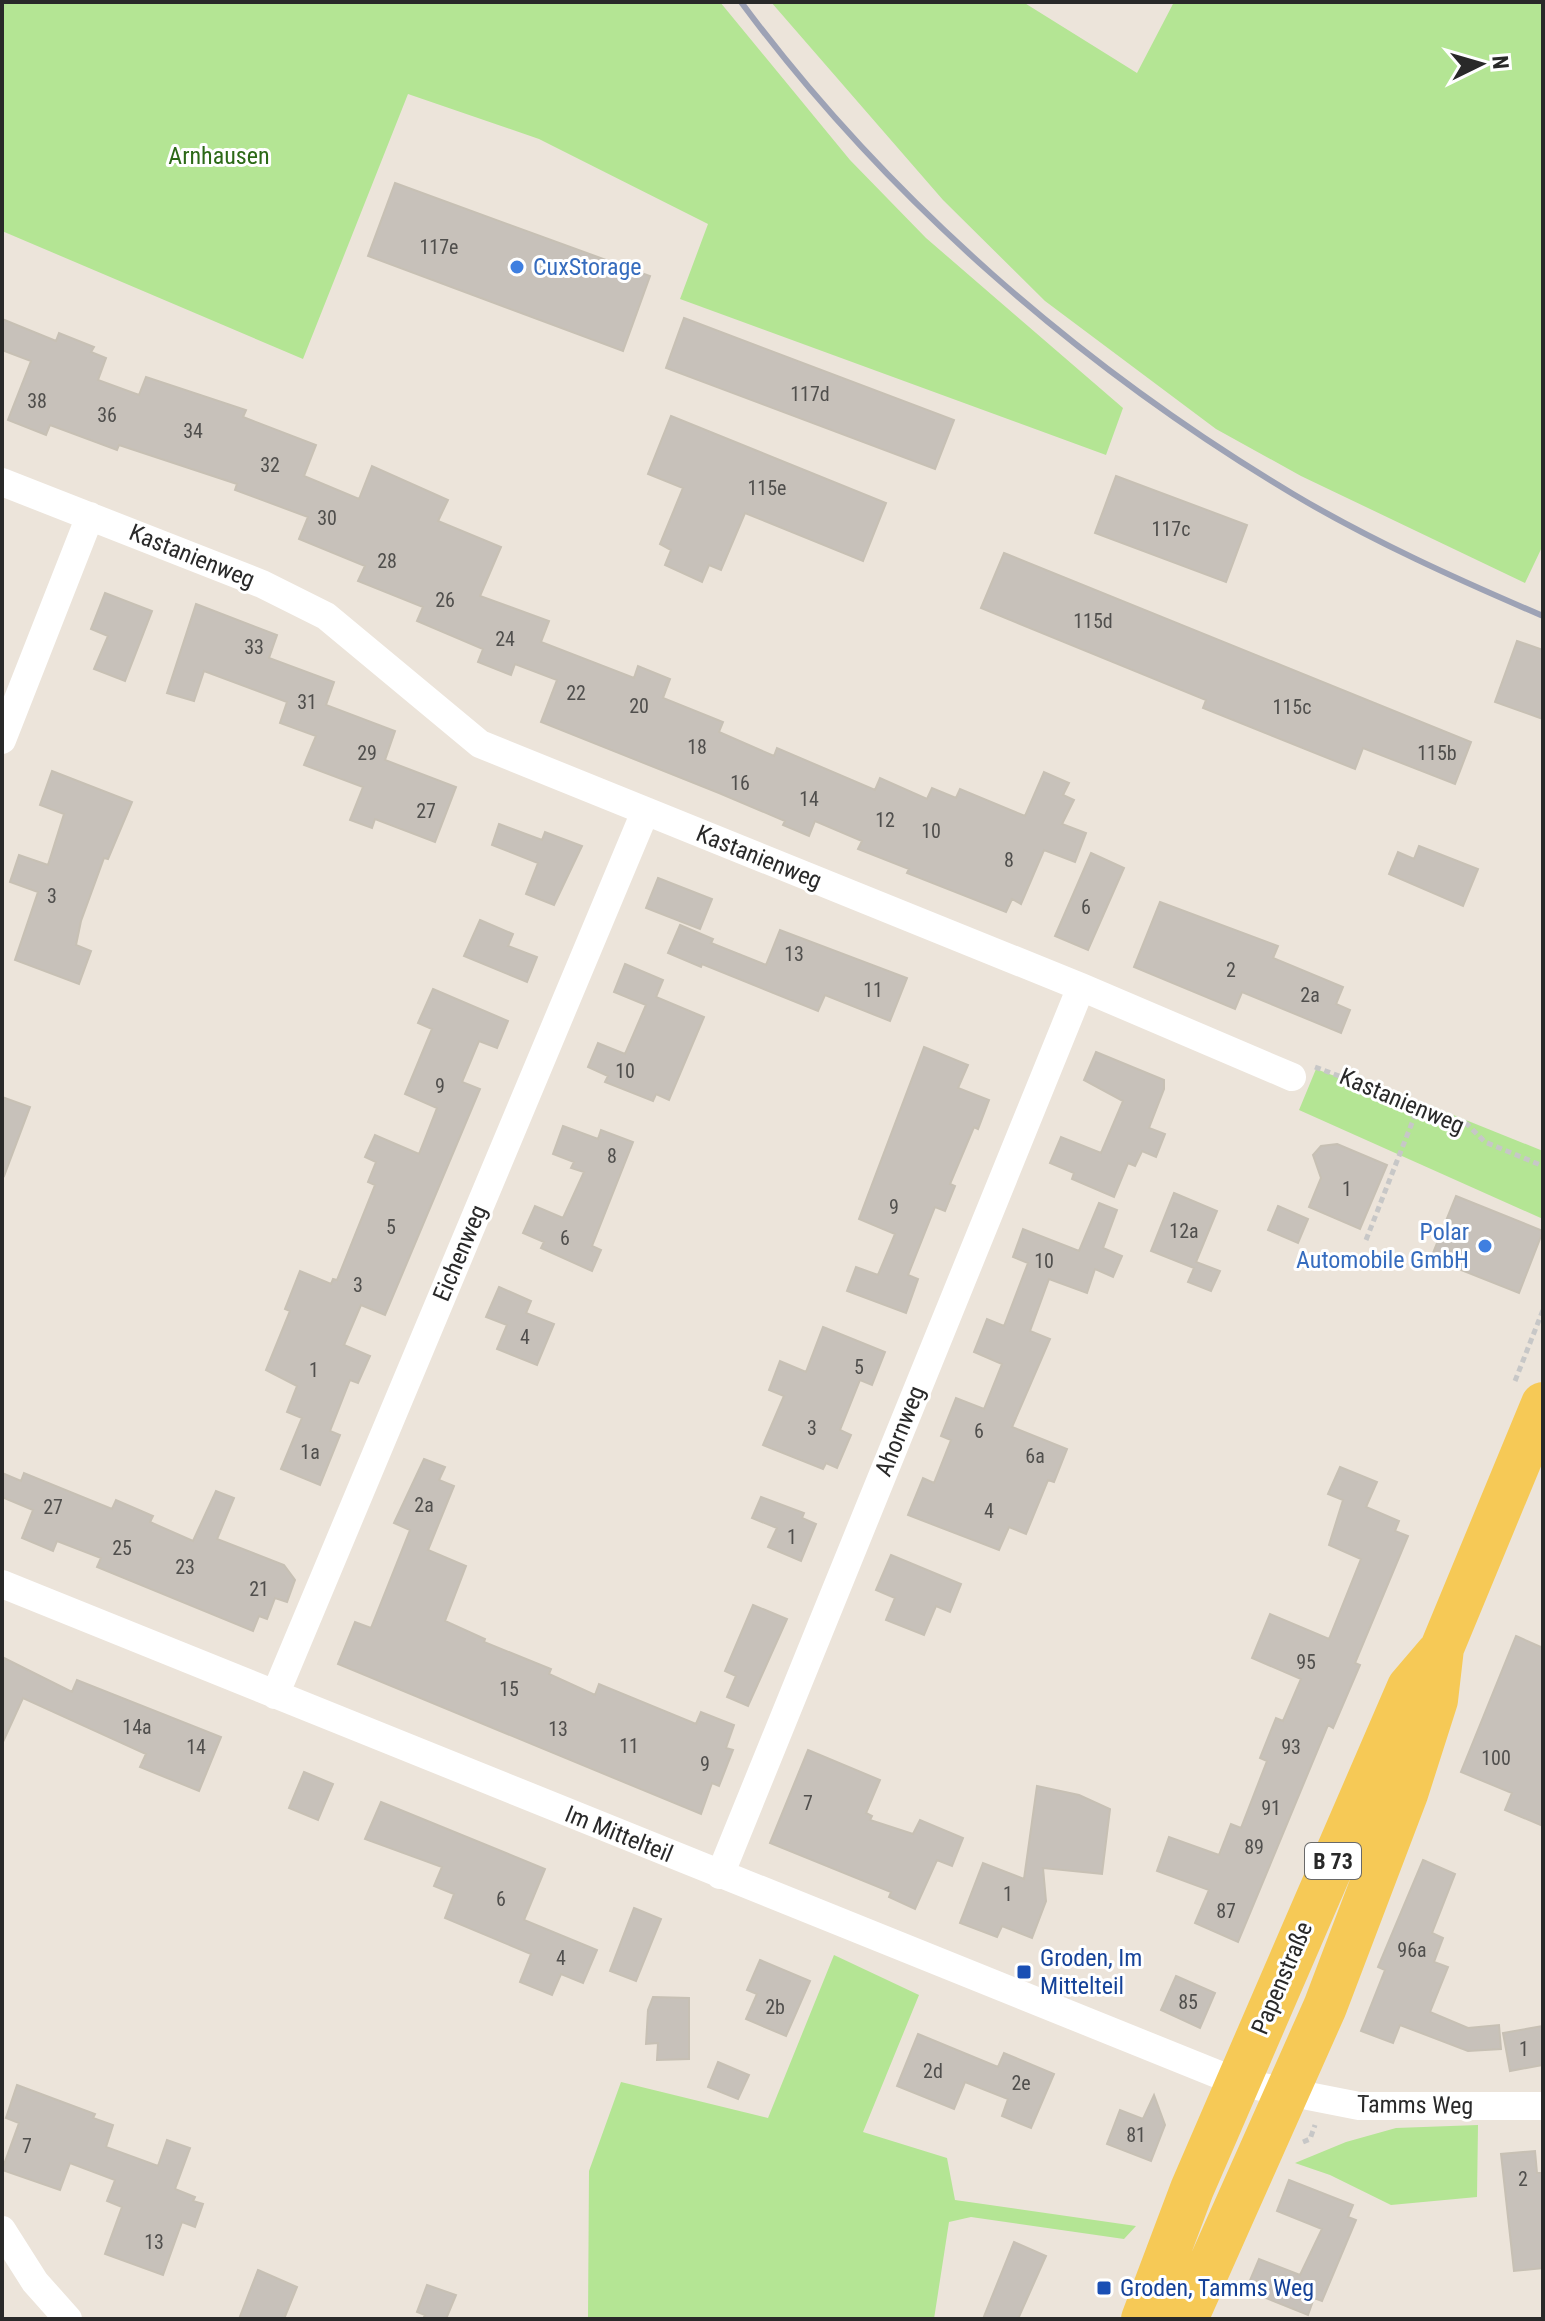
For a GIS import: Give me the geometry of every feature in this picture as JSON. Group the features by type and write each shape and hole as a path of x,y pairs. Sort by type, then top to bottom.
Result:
{"main road":[{"name":"Papenstraße","path":"1186,2319 1289,2092 1406,1794 1436,1700 1442,1648 1543,1404"},
{"name":"Papenstraße","path":"1143,2319 1237,2082 1409,1687 1442,1648"}],"street":[{"name":"Kastanienweg","path":"2,482 262,584 326,616 480,744 1081,987 1292,1077"},
{"path":"2,740 90,516"},
{"name":"Eichenweg","path":"275,1695 645,812"},
{"name":"Ahornweg","path":"720,1875 1081,987"},
{"name":"Im Mittelteil","path":"2,1584 1237,2082"},
{"name":"Tamms Weg","path":"1237,2082 1359,2106 1543,2106"},
{"path":"2,2230 35,2282 68,2319"}],"path":[{"name":"Kastanienweg","path":"1292,1077 1319,1066 1467,1124 1485,1142 1543,1166"},
{"path":"1366,1240 1419,1105"}],"green space":[{"name":"Arnhausen","path":"2,2 720,2 850,160 926,238 1123,408 1106,455 680,299 708,224 539,139 408,94 303,359 2,231"},
{"path":"771,2 1023,2 1137,73 1174,2 1543,2 1543,545 1525,583 1301,476 1216,429 1045,301 943,200"},
{"path":"1316,1069 1351,1082 1354,1075 1543,1151 1543,1219 1299,1110"},
{"path":"834,1955 919,1995 863,2132 947,2158 955,2200 1136,2226 1124,2239 971,2217 949,2222 934,2319 588,2319 589,2171 621,2082 768,2118"},
{"path":"1478,2125 1477,2197 1391,2205 1330,2175 1295,2163 1346,2142 1396,2128"}],"building":[{"path":"395,183 650,276 623,351 368,256"},
{"path":"684,318 954,420 935,469 666,368"},
{"path":"2,319 56,341 59,333 94,347 91,352 106,358 98,380 139,395 146,377 246,410 243,417 316,445 304,476 359,499 372,466 448,500 438,521 501,547 480,596 549,621 541,642 634,678 638,666 670,679 663,698 723,722 719,732 774,756 777,748 875,790 880,778 927,799 932,788 956,798 960,789 1025,816 1044,772 1069,783 1063,795 1074,800 1062,824 1086,833 1075,862 1044,850 1021,904 1012,899 1006,912 907,873 909,869 858,849 862,841 815,821 809,836 783,825 785,821 541,722 557,680 515,664 511,675 478,662 483,649 417,621 423,607 358,581 365,566 299,539 308,517 235,490 237,484 119,445 117,450 50,425 46,435 8,420 31,361 2,350"},
{"path":"671,416 886,503 863,561 745,513 721,570 709,565 702,582 665,565 671,550 660,544 683,488 648,474"},
{"path":"1116,476 1247,525 1226,582 1095,533"},
{"path":"1004,553 1471,742 1455,784 1363,748 1355,769 1203,708 1206,700 981,608"},
{"path":"105,593 152,611 125,681 94,669 108,636 91,629"},
{"path":"196,604 277,635 269,658 334,682 326,705 395,731 385,760 456,787 435,842 375,819 372,828 350,820 363,787 304,765 316,736 280,723 287,702 204,671 194,701 167,693"},
{"path":"1517,641 1543,650 1543,719 1495,702"},
{"path":"52,771 132,802 108,859 104,858 81,921 76,945 91,951 79,984 15,960 38,892 10,882 19,855 48,865 64,814 40,805"},
{"path":"499,824 542,840 545,832 582,846 554,905 526,894 538,863 492,845"},
{"path":"1419,846 1478,869 1463,906 1389,874 1398,852 1414,859"},
{"path":"1091,853 1124,868 1088,950 1055,936"},
{"path":"658,878 712,899 700,929 646,908"},
{"path":"1160,902 1278,946 1273,958 1343,987 1336,1004 1350,1010 1341,1033 1242,992 1235,1009 1134,967"},
{"path":"480,920 513,934 508,946 537,957 527,982 464,956"},
{"path":"680,925 713,939 711,943 766,965 780,930 907,978 890,1021 825,995 818,1011 668,953"},
{"path":"625,964 663,980 656,997 704,1017 669,1100 656,1094 653,1101 605,1082 608,1076 588,1067 598,1043 625,1054 646,1005 614,992"},
{"path":"433,989 508,1021 497,1048 479,1041 462,1082 480,1089 385,1315 361,1305 344,1345 370,1356 358,1383 350,1380 330,1431 340,1435 320,1485 281,1469 302,1418 287,1412 297,1386 266,1370 290,1311 285,1309 300,1271 331,1284 333,1279 337,1280 375,1185 368,1182 376,1162 365,1157 375,1135 419,1154 437,1108 405,1094 432,1029 418,1023"},
{"path":"924,1047 968,1065 958,1088 989,1100 950,1184 955,1186 945,1211 935,1207 908,1275 918,1279 906,1313 847,1291 856,1267 878,1275 895,1234 859,1219"},
{"path":"1096,1052 1164,1080 1164,1089 1149,1128 1165,1134 1156,1157 1142,1151 1135,1166 1128,1163 1114,1197 1072,1179 1074,1173 1050,1163 1061,1137 1101,1153 1123,1101 1084,1080"},
{"path":"2,1097 30,1107 4,1176 2,1175"},
{"path":"563,1126 598,1139 601,1130 633,1142 592,1246 601,1250 592,1271 541,1248 544,1242 523,1233 535,1206 563,1218 584,1172 571,1168 574,1162 553,1154"},
{"path":"1337,1144 1387,1165 1360,1229 1309,1207 1321,1178 1313,1155 1321,1146"},
{"path":"1174,1193 1217,1211 1196,1262 1220,1271 1211,1291 1188,1282 1194,1268 1151,1251"},
{"path":"1456,1196 1543,1231 1519,1293 1431,1258"},
{"path":"1099,1203 1117,1210 1103,1248 1122,1256 1113,1277 1095,1269 1087,1293 1049,1279 1030,1331 1050,1339 1012,1427 1067,1449 1054,1482 1048,1480 1026,1534 1009,1527 999,1550 908,1515 923,1478 934,1483 951,1440 941,1436 956,1398 984,1409 1002,1364 974,1352 987,1319 1004,1326 1028,1263 1013,1257 1023,1229 1079,1251"},
{"path":"1278,1206 1308,1219 1298,1243 1268,1230"},
{"path":"499,1287 531,1301 526,1313 554,1324 537,1365 497,1349 507,1325 486,1317"},
{"path":"823,1327 885,1352 872,1385 860,1380 840,1430 851,1435 837,1468 826,1463 823,1469 763,1445 784,1396 769,1390 780,1361 806,1372"},
{"path":"424,1459 445,1467 439,1480 454,1486 428,1550 466,1566 445,1621 485,1639 484,1642 551,1669 549,1674 595,1695 599,1684 696,1724 701,1712 734,1725 726,1748 733,1750 719,1786 712,1783 701,1814 338,1664 355,1622 371,1628 410,1530 394,1523"},
{"path":"1340,1467 1377,1482 1366,1507 1399,1521 1395,1531 1408,1536 1355,1663 1360,1665 1333,1728 1328,1725 1238,1942 1195,1923 1209,1890 1157,1871 1169,1837 1219,1855 1231,1824 1241,1828 1267,1761 1260,1758 1276,1718 1283,1721 1301,1679 1252,1658 1270,1614 1329,1639 1361,1559 1329,1545 1343,1500 1328,1494"},
{"path":"2,1473 21,1481 24,1473 112,1509 116,1500 153,1516 150,1522 193,1541 216,1491 234,1498 217,1539 284,1565 295,1580 287,1602 275,1598 267,1619 259,1616 253,1631 97,1567 101,1558 57,1541 53,1551 22,1538 33,1510 2,1497"},
{"path":"761,1497 804,1513 802,1518 816,1524 801,1561 768,1547 777,1528 752,1518"},
{"path":"891,1555 961,1584 950,1612 936,1606 924,1635 886,1620 895,1598 876,1590"},
{"path":"753,1605 787,1619 748,1706 727,1697 736,1676 725,1671"},
{"path":"1516,1636 1543,1648 1543,1826 1505,1810 1512,1793 1461,1772"},
{"path":"2,1657 72,1692 77,1680 221,1737 199,1791 140,1767 146,1754 23,1698 2,1744"},
{"path":"808,1750 880,1780 866,1813 872,1816 870,1820 913,1834 920,1820 963,1838 952,1866 937,1860 915,1909 889,1897 891,1892 770,1843"},
{"path":"304,1772 333,1784 318,1820 289,1808"},
{"path":"1037,1786 1079,1795 1110,1809 1102,1874 1043,1868 1046,1901 1032,1938 1002,1926 997,1937 960,1923 983,1863 1024,1879"},
{"path":"381,1802 545,1869 524,1920 597,1950 583,1983 561,1974 552,1995 520,1982 531,1954 445,1918 454,1894 434,1886 442,1867 365,1839"},
{"path":"1423,1860 1455,1874 1432,1933 1443,1938 1434,1962 1448,1967 1430,2012 1468,2028 1499,2025 1501,2049 1468,2051 1400,2025 1393,2043 1361,2031 1385,1970 1378,1967"},
{"path":"634,1908 661,1919 636,1981 610,1971"},
{"path":"760,1960 810,1981 786,2036 746,2019 757,1994 747,1990"},
{"path":"1176,1976 1215,1993 1200,2028 1161,2010"},
{"path":"653,1997 689,1998 689,2059 657,2060 658,2043 646,2044 648,2010"},
{"path":"1543,2026 1543,2065 1510,2071 1503,2033"},
{"path":"918,2034 998,2067 1004,2053 1054,2074 1031,2128 1002,2116 1008,2099 965,2082 954,2109 897,2086"},
{"path":"718,2062 749,2075 738,2099 708,2087"},
{"path":"17,2085 95,2114 93,2118 113,2125 106,2147 158,2166 167,2140 190,2148 175,2189 203,2204 195,2227 182,2222 163,2275 105,2254 122,2207 107,2201 115,2180 70,2163 60,2190 2,2170 19,2123 6,2118"},
{"path":"1154,2095 1165,2125 1151,2161 1107,2144 1120,2110 1143,2119"},
{"path":"1535,2151 1537,2173 1542,2173 1543,2185 1543,2268 1514,2271 1501,2154"},
{"path":"1289,2180 1353,2205 1348,2217 1356,2220 1322,2301 1314,2298 1308,2315 1246,2290 1259,2259 1300,2275 1322,2229 1277,2211"},
{"path":"1014,2242 1046,2256 1018,2319 983,2319"},
{"path":"258,2270 297,2287 284,2319 239,2319"},
{"path":"427,2285 456,2295 446,2319 423,2319 425,2315 417,2312"}],"railway":[{"path":"741,2 798,75 924,211 993,275 1138,392 1215,445 1323,511 1416,559 1543,616"}],"place":[{"name":"CuxStorage","path":"517,267"},
{"name":"Polar Automobile GmbH","path":"1485,1246"},
{"name":"Groden, Im Mittelteil","path":"1024,1972"},
{"name":"Groden, Tamms Weg","path":"1104,2288"}]}
